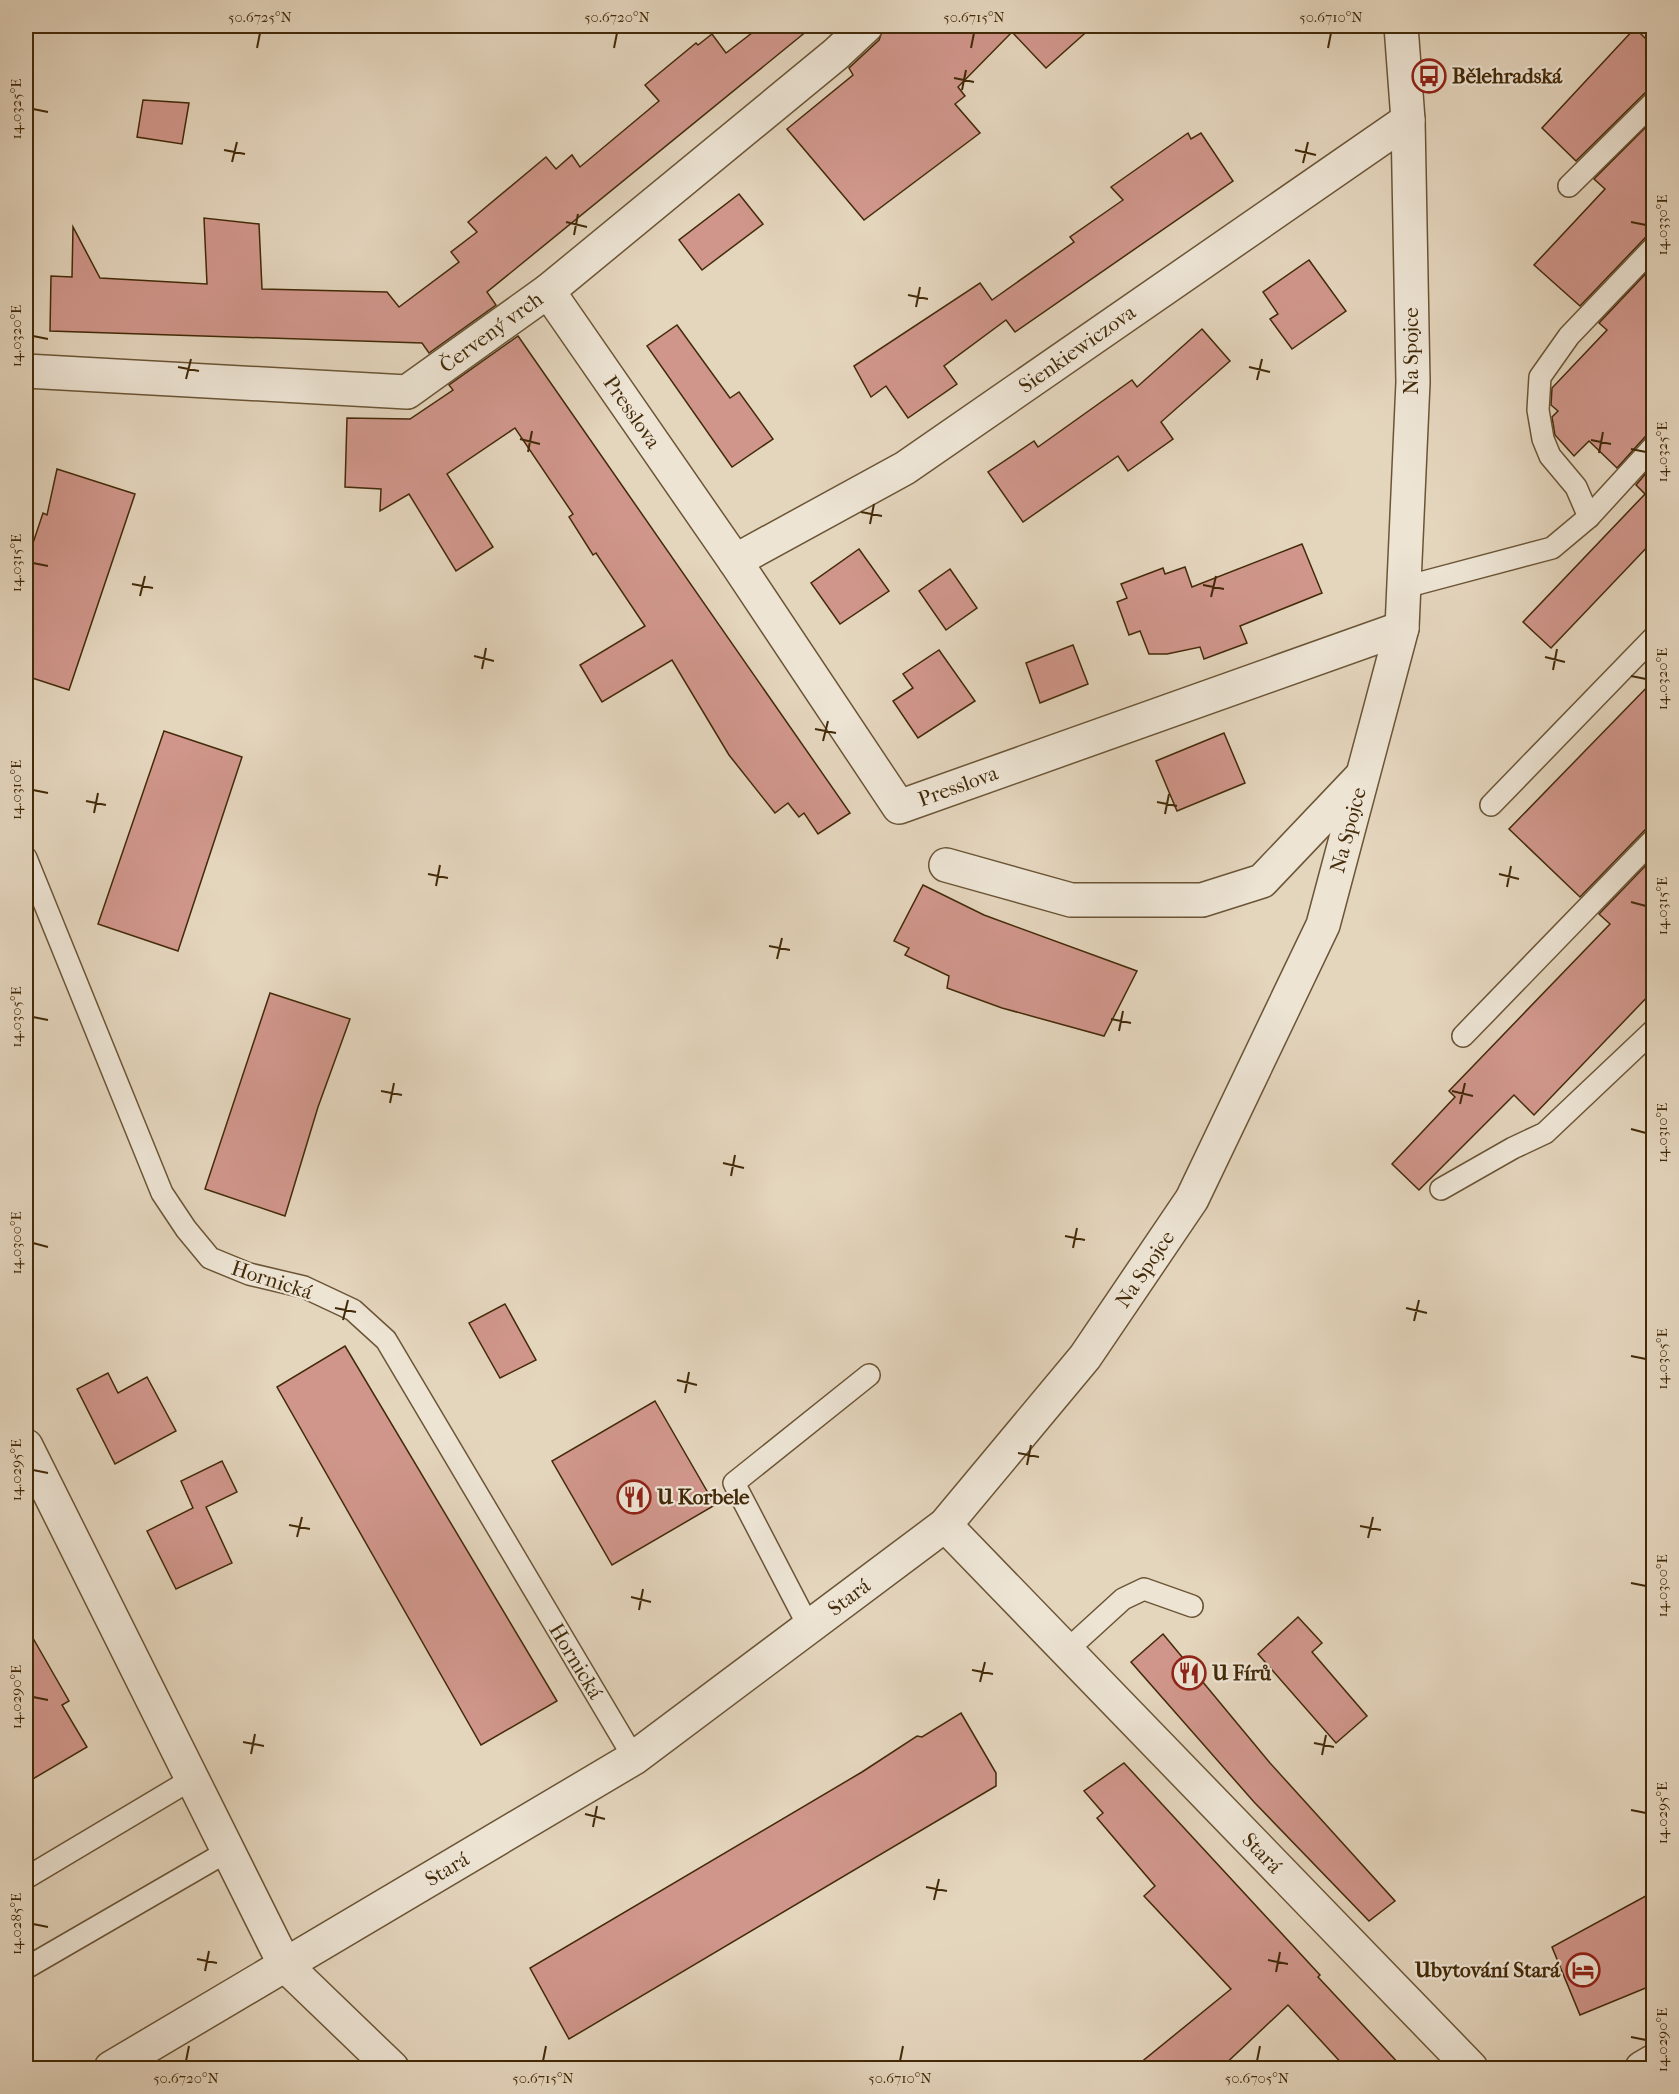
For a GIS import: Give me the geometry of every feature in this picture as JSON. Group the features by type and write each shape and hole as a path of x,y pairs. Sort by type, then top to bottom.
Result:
{"street":[{"name":"Červený vrch","path":"26,371 407,392 548,291 836,54 866,26"},
{"name":"Na Spojce","path":"945,1525 1085,1357 1192,1199 1323,925 1402,628 1413,382 1408,120 1401,26"},
{"name":"Sienkiewiczova","path":"735,561 905,468 1408,120"},
{"name":"Presslova","path":"548,291 735,561 899,807 1402,628"},
{"path":"946,865 1071,900 1202,900 1262,881 1363,775"},
{"path":"26,1446 285,1965 392,2068"},
{"name":"Stará","path":"111,2068 634,1758 945,1525 1471,2068"},
{"path":"1642,2068 1653,2061"}],"lane":[{"path":"1569,186 1653,102"},
{"path":"1589,517 1576,487 1550,456 1543,440 1538,410 1540,377 1569,336 1653,247"},
{"path":"1405,587 1552,548 1589,517 1653,446"},
{"path":"1491,805 1653,637"},
{"path":"1463,1036 1653,839"},
{"name":"Hornická","path":"26,858 162,1193 174,1211 210,1258 249,1274 304,1287 353,1310 386,1340 634,1758"},
{"path":"1441,1189 1513,1148 1545,1133 1653,1030"},
{"path":"809,1627 734,1483 869,1375"},
{"path":"1066,1651 1123,1599 1144,1589 1192,1606"},
{"path":"26,1878 192,1779"},
{"path":"26,1968 228,1851"}],"building":[{"path":"761,26 813,26 487,292 496,305 429,353 422,343 50,331 51,276 72,277 73,227 100,278 207,284 204,218 259,224 262,289 387,292 399,307 459,262 451,252 477,232 468,222 546,157 556,169 572,155 580,167 659,101 645,85 696,43 698,45 712,34 726,53"},
{"path":"884,26 1093,26 1046,68 1012,32 958,87 965,96 955,104 980,133 864,220 787,129 853,75 849,68 879,40"},
{"path":"1635,28 1653,46 1653,90 1645,93 1576,161 1542,128"},
{"path":"143,100 189,103 182,144 137,137"},
{"path":"1653,120 1653,235 1645,238 1580,306 1534,265 1605,189 1594,179"},
{"path":"1188,133 1191,139 1201,133 1233,181 1015,332 1006,320 944,366 957,384 908,418 886,386 871,397 854,366 980,283 992,300 1074,242 1070,237 1123,200 1111,187"},
{"path":"739,194 763,224 702,270 679,240"},
{"path":"1309,260 1346,311 1292,349 1270,319 1278,314 1263,292"},
{"path":"1653,266 1653,434 1645,437 1617,468 1589,441 1574,456 1555,435 1552,417 1558,411 1551,405 1552,388 1607,330 1599,323"},
{"path":"677,325 730,398 739,392 773,439 732,467 647,346"},
{"path":"1202,329 1230,361 1161,422 1173,439 1128,471 1118,456 1023,522 988,472 1034,441 1038,447 1132,380 1137,387"},
{"path":"518,336 850,813 818,834 804,813 799,817 788,803 775,813 729,755 672,660 602,702 580,665 645,626 596,553 593,555 569,517 573,514 515,428 447,474 493,547 456,571 409,494 380,511 381,489 345,487 347,418 410,419 453,390 449,385"},
{"path":"1653,465 1653,541 1551,648 1523,622 1645,494 1636,485"},
{"path":"57,469 135,494 69,690 26,676 26,564 43,513 47,515"},
{"path":"1302,544 1322,593 1240,626 1247,643 1204,659 1200,647 1167,654 1149,654 1140,631 1129,635 1117,602 1127,598 1121,584 1163,568 1165,574 1185,567 1192,587"},
{"path":"859,549 889,591 840,624 811,583"},
{"path":"950,569 977,608 946,630 919,591"},
{"path":"1073,645 1088,684 1040,703 1026,663"},
{"path":"939,650 975,701 918,738 893,701 913,688 903,674"},
{"path":"1653,681 1653,827 1645,830 1580,897 1509,829"},
{"path":"164,731 242,757 178,951 98,924"},
{"path":"1224,733 1245,783 1177,811 1156,761"},
{"path":"1653,858 1653,991 1534,1115 1514,1095 1419,1190 1392,1164 1455,1097 1449,1091 1610,924 1599,914"},
{"path":"923,885 984,915 1137,971 1104,1036 1002,1008 947,988 949,976 905,955 909,948 894,941"},
{"path":"270,993 350,1019 318,1107 285,1216 205,1189"},
{"path":"505,1304 536,1360 500,1378 469,1323"},
{"path":"345,1346 557,1701 481,1745 277,1387"},
{"path":"108,1373 118,1393 147,1377 176,1431 115,1464 77,1389"},
{"path":"655,1401 715,1505 612,1565 552,1461"},
{"path":"222,1461 237,1492 206,1507 232,1563 176,1589 147,1531 193,1508 181,1481"},
{"path":"1298,1617 1322,1643 1312,1652 1367,1716 1336,1743 1258,1654"},
{"path":"26,1626 69,1701 62,1705 87,1747 26,1783"},
{"path":"1163,1634 1270,1763 1395,1901 1369,1921 1254,1802 1131,1662"},
{"path":"961,1713 996,1773 996,1786 569,2039 530,1968 862,1772 917,1736 922,1737"},
{"path":"1124,1763 1403,2068 1346,2068 1288,2005 1221,2068 1134,2068 1231,1989 1144,1896 1155,1886 1097,1818 1103,1813 1084,1791"},
{"path":"1653,1892 1653,1985 1580,2015 1552,1947"}],"place":[{"name":"Bělehradská","path":"1429,76"},
{"name":"U Korbele","path":"634,1497"},
{"name":"U Fírů","path":"1189,1673"},
{"name":"Ubytování Stará","path":"1583,1970"}]}
